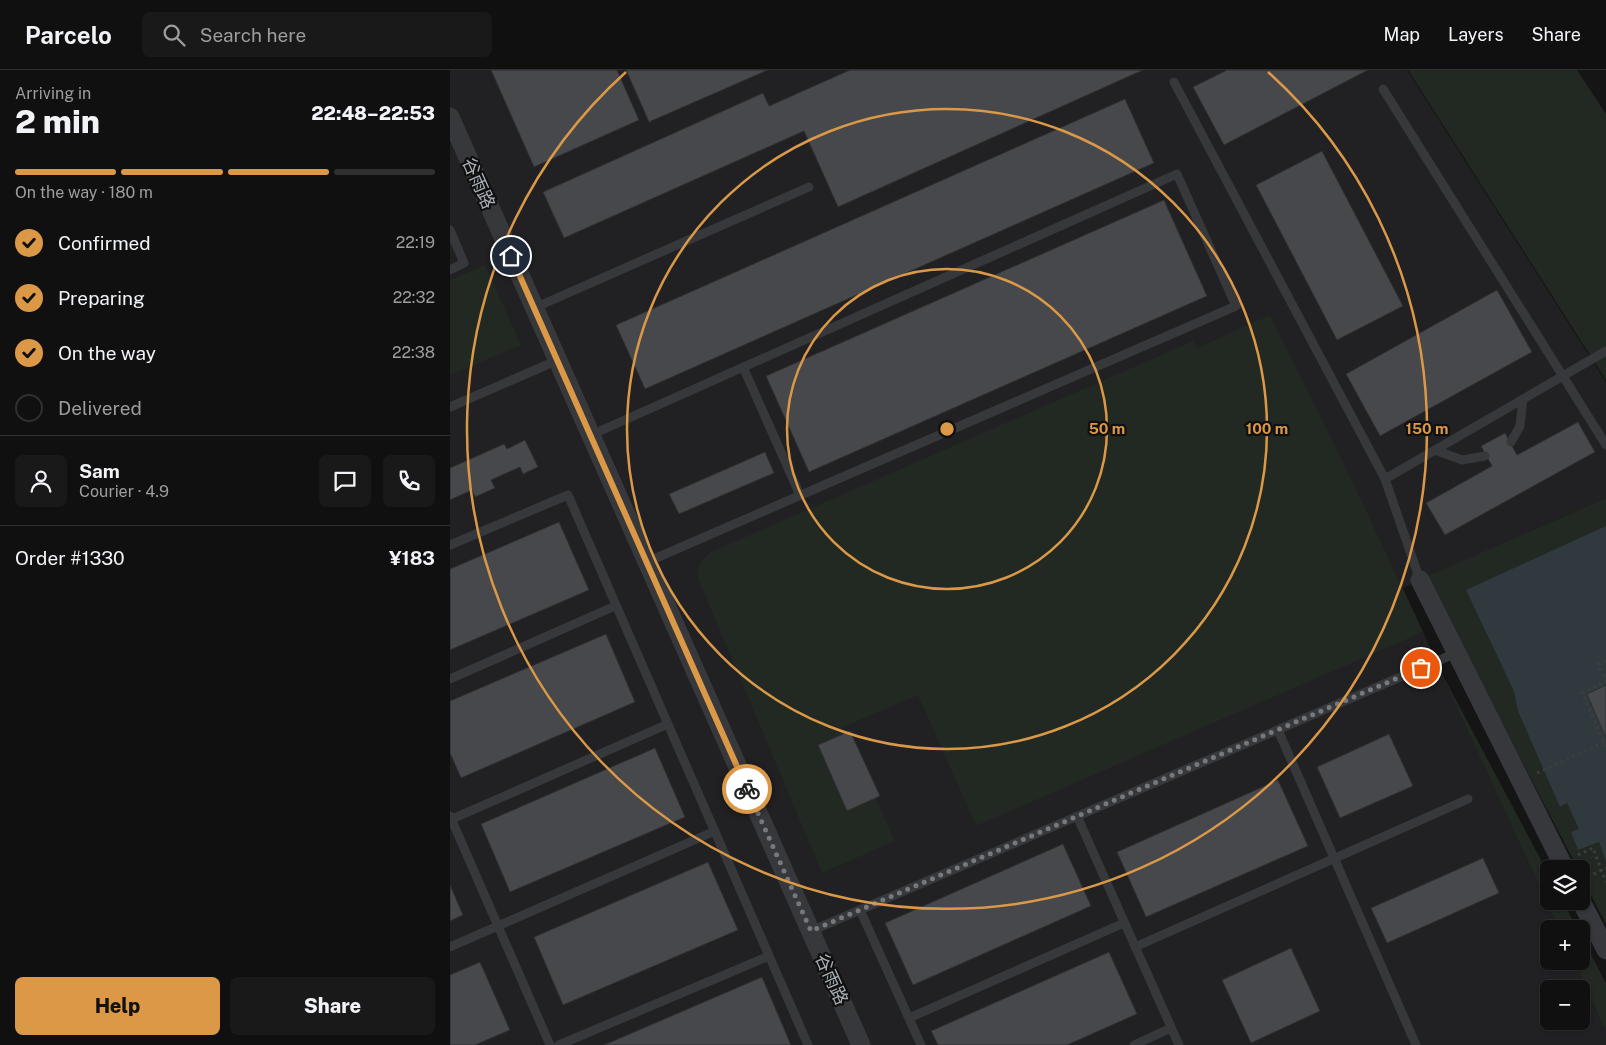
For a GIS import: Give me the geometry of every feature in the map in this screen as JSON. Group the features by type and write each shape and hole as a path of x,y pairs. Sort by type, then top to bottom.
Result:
{"street":[{"name":"谷雨路","path":"450,117 861,1045"},
{"path":"1420,580 1560,860"},
{"path":"1586,910 1606,950"}],"lane":[{"path":"1174,82 1385,479 1420,580"},
{"path":"1383,89 1606,445"},
{"path":"591,435 1178,174 1236,306 647,562"},
{"path":"534,308 808,187"},
{"path":"450,230 464,263 450,270"},
{"path":"1385,479 1606,351"},
{"path":"450,407 558,360"},
{"path":"743,367 800,495"},
{"path":"1511,442 1520,426 1523,399"},
{"path":"1435,450 1462,460 1485,456"},
{"path":"450,545 568,495 808,1045"},
{"path":"450,679 615,606"},
{"path":"811,931 1456,653"},
{"path":"550,1045 450,818 668,724"},
{"path":"1278,730 1416,1045"},
{"path":"1135,947 1468,799"},
{"path":"1077,816 1179,1045"},
{"path":"450,947 715,831"},
{"path":"860,910 921,1045"},
{"path":"909,1018 1124,923"},
{"path":"559,1045 769,956"},
{"path":"1134,1045 1171,1028"}],"path":[{"path":"1606,661 1598,664 1606,682 1582,693 1606,747"},
{"path":"1536,773 1604,742"},
{"path":"1572,860 1592,848 1606,882"},
{"path":"1590,876 1606,868"}],"shaded area":[{"path":"450,70 1407,70 1606,382 1606,498 1403,588 1540,887 1540,910 1550,910 1555,920 1540,920 1540,970 1578,970 1583,980 1540,980 1540,1030 1590,1030 1590,996 1606,1032 1606,1045 450,1045"},
{"path":"1408,70 1577,70 1606,114 1606,380"},
{"path":"485,265 521,345 450,375 450,280"},
{"path":"1270,315 1354,485 1423,632 976,826 918,695 843,727 895,841 822,873 700,583 698,569 704,559 711,552 1193,341 1197,348"},
{"path":"1606,498 1606,924 1590,893 1590,860 1573,860 1426,577"},
{"path":"1606,526 1606,861 1599,842 1578,850 1571,832 1579,829 1567,803 1560,807 1518,711 1514,691 1466,590"},
{"path":"1440,670 1541,860 1540,888"},
{"path":"1550,910 1568,910 1572,920 1555,920"},
{"path":"1590,953 1606,983 1606,1032 1590,996 1590,980 1583,980 1578,970 1590,970"}],"building":[{"path":"491,70 617,70 639,120 534,167"},
{"path":"626,70 768,70 649,122"},
{"path":"850,70 1143,70 838,207 804,131 564,238 543,192 763,93 769,106"},
{"path":"1227,70 1368,70 1224,145 1193,87"},
{"path":"1125,99 1154,163 645,389 616,325"},
{"path":"1322,151 1403,306 1337,340 1256,185"},
{"path":"1164,200 1207,296 809,472 766,376"},
{"path":"1497,290 1532,352 1380,436 1346,374"},
{"path":"1578,422 1595,452 1445,535 1426,503 1492,466 1481,446 1505,433 1517,455"},
{"path":"525,440 538,467 523,474 520,467 491,480 495,488 475,497 472,490 450,500 450,468 504,444 507,449"},
{"path":"765,452 774,473 679,514 669,494"},
{"path":"559,522 589,590 450,650 450,569"},
{"path":"606,634 635,702 461,778 450,753 450,701"},
{"path":"1606,685 1606,738 1587,694"},
{"path":"850,731 880,796 847,811 818,745"},
{"path":"1389,734 1413,786 1340,818 1317,767"},
{"path":"655,748 685,817 510,892 481,824"},
{"path":"1278,780 1308,846 1146,917 1117,852"},
{"path":"1063,844 1091,906 913,985 885,923"},
{"path":"1483,858 1499,893 1387,943 1371,908"},
{"path":"708,862 738,930 563,1005 534,937"},
{"path":"450,885 463,915 450,921"},
{"path":"1291,948 1320,1011 1251,1043 1222,980"},
{"path":"1109,952 1137,1014 1067,1045 938,1045 931,1031"},
{"path":"480,962 510,1030 475,1045 450,1045 450,975"},
{"path":"762,977 791,1045 604,1045"}],"way so far":[{"path":"747,789 811,931 1421,668"}],"route":[{"path":"511,256 747,789"}]}
